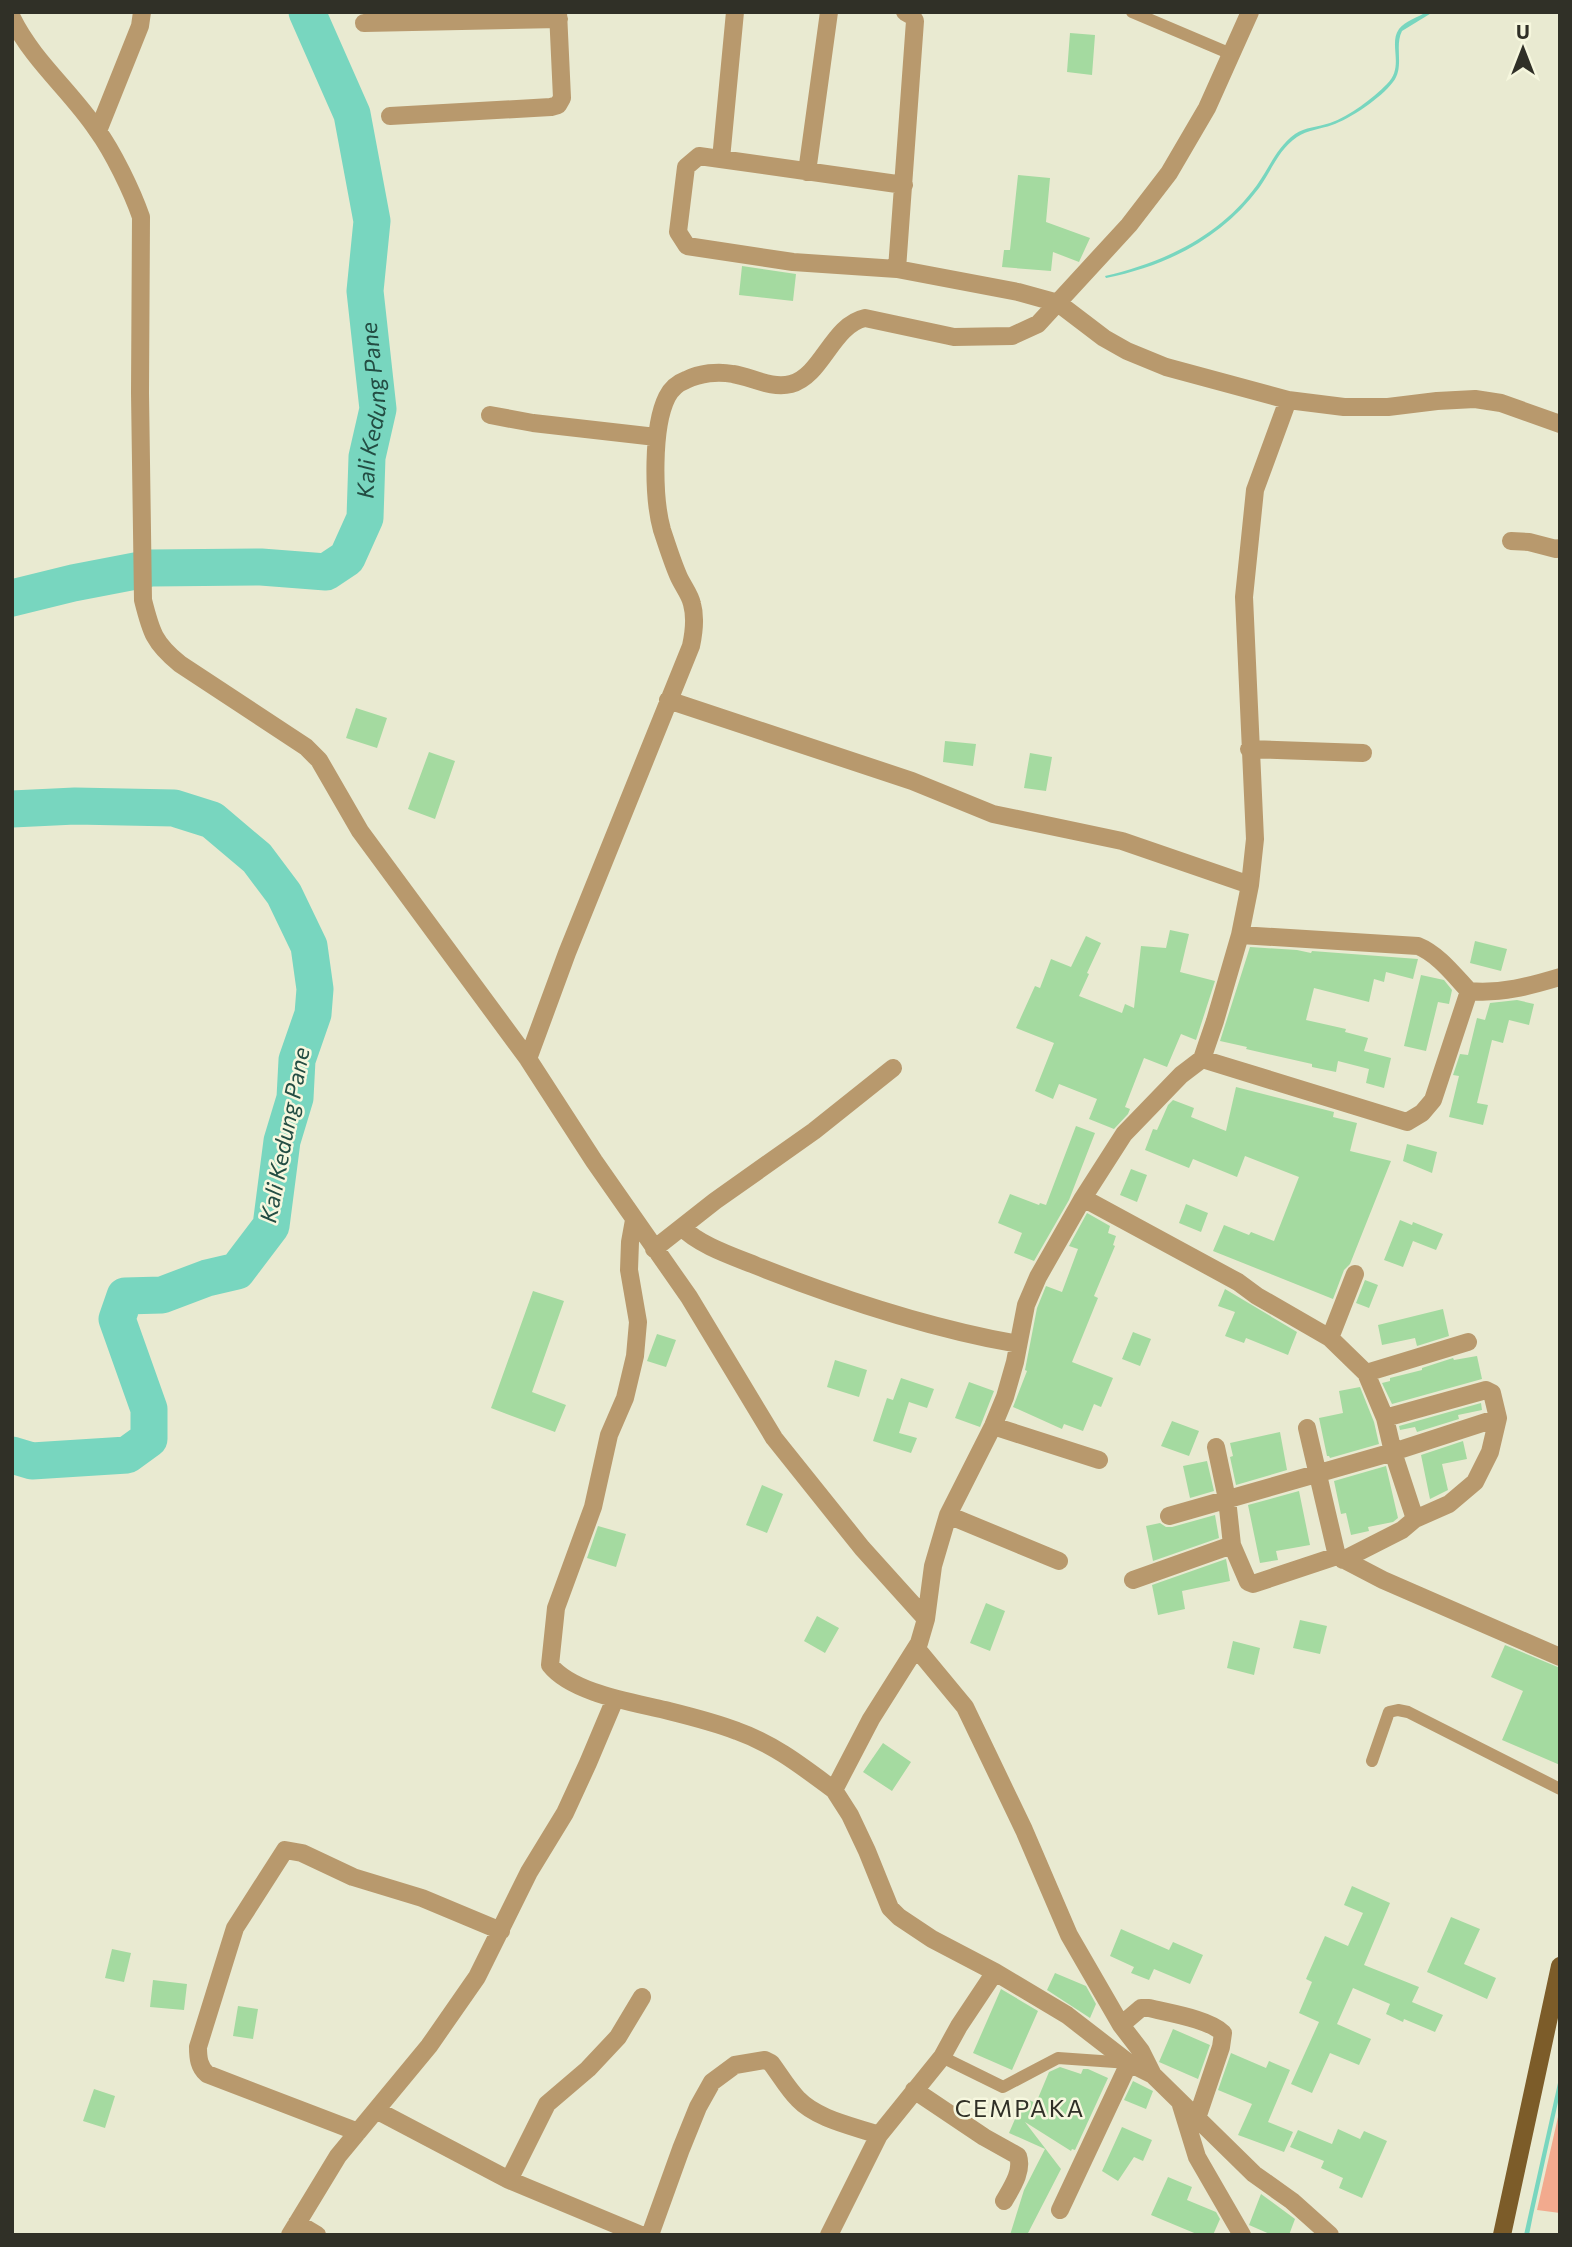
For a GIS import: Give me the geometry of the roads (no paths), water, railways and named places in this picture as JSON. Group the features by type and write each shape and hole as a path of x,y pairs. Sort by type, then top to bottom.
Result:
{"main road":[{"path":"1502,2235 1560,1966"}],"street":[{"path":"98,131 140,26 142,12"},
{"path":"721,159 735,12"},
{"path":"807,172 829,12"},
{"path":"897,269 915,20 905,12"},
{"path":"528,1059 567,953 691,646 695,625 692,603 678,576 661,526 657,487 656,437 666,398 673,388 685,380 703,374 732,373 774,385 792,384 807,374 854,321 865,318 954,337 1012,336 1038,324 1129,225 1170,173 1207,108 1250,12"},
{"path":"364,23 558,15 562,98 558,104 551,107 390,116"},
{"path":"12,18 21,37 98,131 141,217 141,556 143,600 149,627 161,648 180,664 313,753 360,831 528,1059 637,1224 689,1297 774,1438 862,1548 922,1634 965,1707 1024,1829 1069,1935 1153,2075"},
{"path":"904,186 699,156 686,167 678,232 687,246 793,262 897,269 1018,292 1058,303 1104,338 1127,351 1166,367 1288,400 1355,407 1388,407 1475,399 1501,403 1560,424"},
{"path":"834,1790 871,1719 922,1634 933,1566 948,1515 1005,1397 1027,1305 1038,1278 1083,1198 1125,1134 1181,1075 1202,1059 1240,935 1250,885 1255,839 1244,597 1255,490 1288,400"},
{"path":"490,415 533,423 656,437"},
{"path":"1511,541 1529,542 1556,550 1560,548"},
{"path":"668,699 912,781 993,814 1122,841 1250,885"},
{"path":"1249,749 1363,753"},
{"path":"1240,935 1418,946 1435,956 1469,991 1515,989 1560,977"},
{"path":"1202,1059 1407,1122 1422,1113 1433,1100 1469,991"},
{"path":"653,1247 814,1131 893,1068"},
{"path":"1083,1198 1238,1282 1330,1338 1366,1373 1385,1418 1415,1519"},
{"path":"637,1224 630,1242 629,1270 638,1322 635,1356 625,1398 612,1423 593,1507 556,1608 550,1661 552,1668 573,1682 615,1699 666,1710 738,1731 785,1753 834,1790 850,1815 890,1908 899,1917 932,1939 1068,2015 1129,2063 1153,2075 1254,2174 1292,2201 1329,2235"},
{"path":"682,1227 694,1237 726,1253 825,1293 912,1321 1018,1344"},
{"path":"1330,1338 1355,1274"},
{"path":"1366,1373 1468,1342"},
{"path":"1216,1447 1227,1499 1232,1545 1244,1576 1253,1584 1340,1558 1402,1530 1415,1519 1450,1504 1475,1482 1490,1452 1498,1418 1492,1393 1486,1390 1385,1418"},
{"path":"1170,1516 1393,1452 1498,1418"},
{"path":"993,1426 1099,1461"},
{"path":"1307,1428 1340,1558"},
{"path":"948,1515 1059,1561"},
{"path":"1133,1580 1232,1545"},
{"path":"1340,1558 1485,1626 1560,1657"},
{"path":"317,2235 294,2229 338,2156 429,2046 470,1987 529,1872 565,1813 615,1699"},
{"path":"358,2132 207,2074 202,2069 198,2056 198,2047 235,1928 285,1850 302,1853 353,1877 422,1898 501,1931"},
{"path":"829,2235 879,2136 942,2057 995,1972"},
{"path":"509,2180 547,2104 588,2069 618,2037 642,1997"},
{"path":"1121,2025 1141,2008 1149,2008 1203,2022 1223,2033 1221,2048 1197,2118"},
{"path":"650,2235 685,2139 712,2082 735,2065 765,2060 771,2063 801,2102 828,2117 879,2136"},
{"path":"1060,2210 1129,2063"},
{"path":"914,2090 984,2137 1018,2156 1020,2165 1016,2178 1004,2201"},
{"path":"1180,2102 1197,2157 1242,2235"},
{"path":"376,2110 509,2180 641,2235"}],"lane":[{"path":"1132,12 1231,54"},
{"path":"1372,1761 1389,1712 1398,1710 1409,1712 1560,1789"},
{"path":"942,2057 1003,2087 1058,2058 1129,2063"}],"water":[{"path":"1433,12 1402,31 1397,76 1388,88 1347,118 1305,133 1290,142 1259,188 1228,222 1191,248 1171,258 1106,278 1105,276 1170,255 1226,219 1257,185 1288,139 1303,130 1345,116 1387,84 1395,70 1395,42 1399,29 1408,21"},
{"path":"1560,2074 1560,2093 1529,2235 1524,2235"}],"waterway":[{"name":"Kali Kedung Pane","path":"12,598 151,568 261,567 326,572 347,558 365,518 367,457 378,409 365,291 372,221 352,114 307,12"},
{"name":"Kali Kedung Pane","path":"12,809 75,806 174,808 212,820 257,858 284,894 309,946 315,989 313,1014 297,1060 295,1098 282,1141 271,1226 237,1271 207,1278 162,1295 125,1296 117,1319 149,1409 149,1439 127,1455 32,1461 12,1455"}],"district":[{"name":"CEMPAKA","path":"1020,2109"}]}
